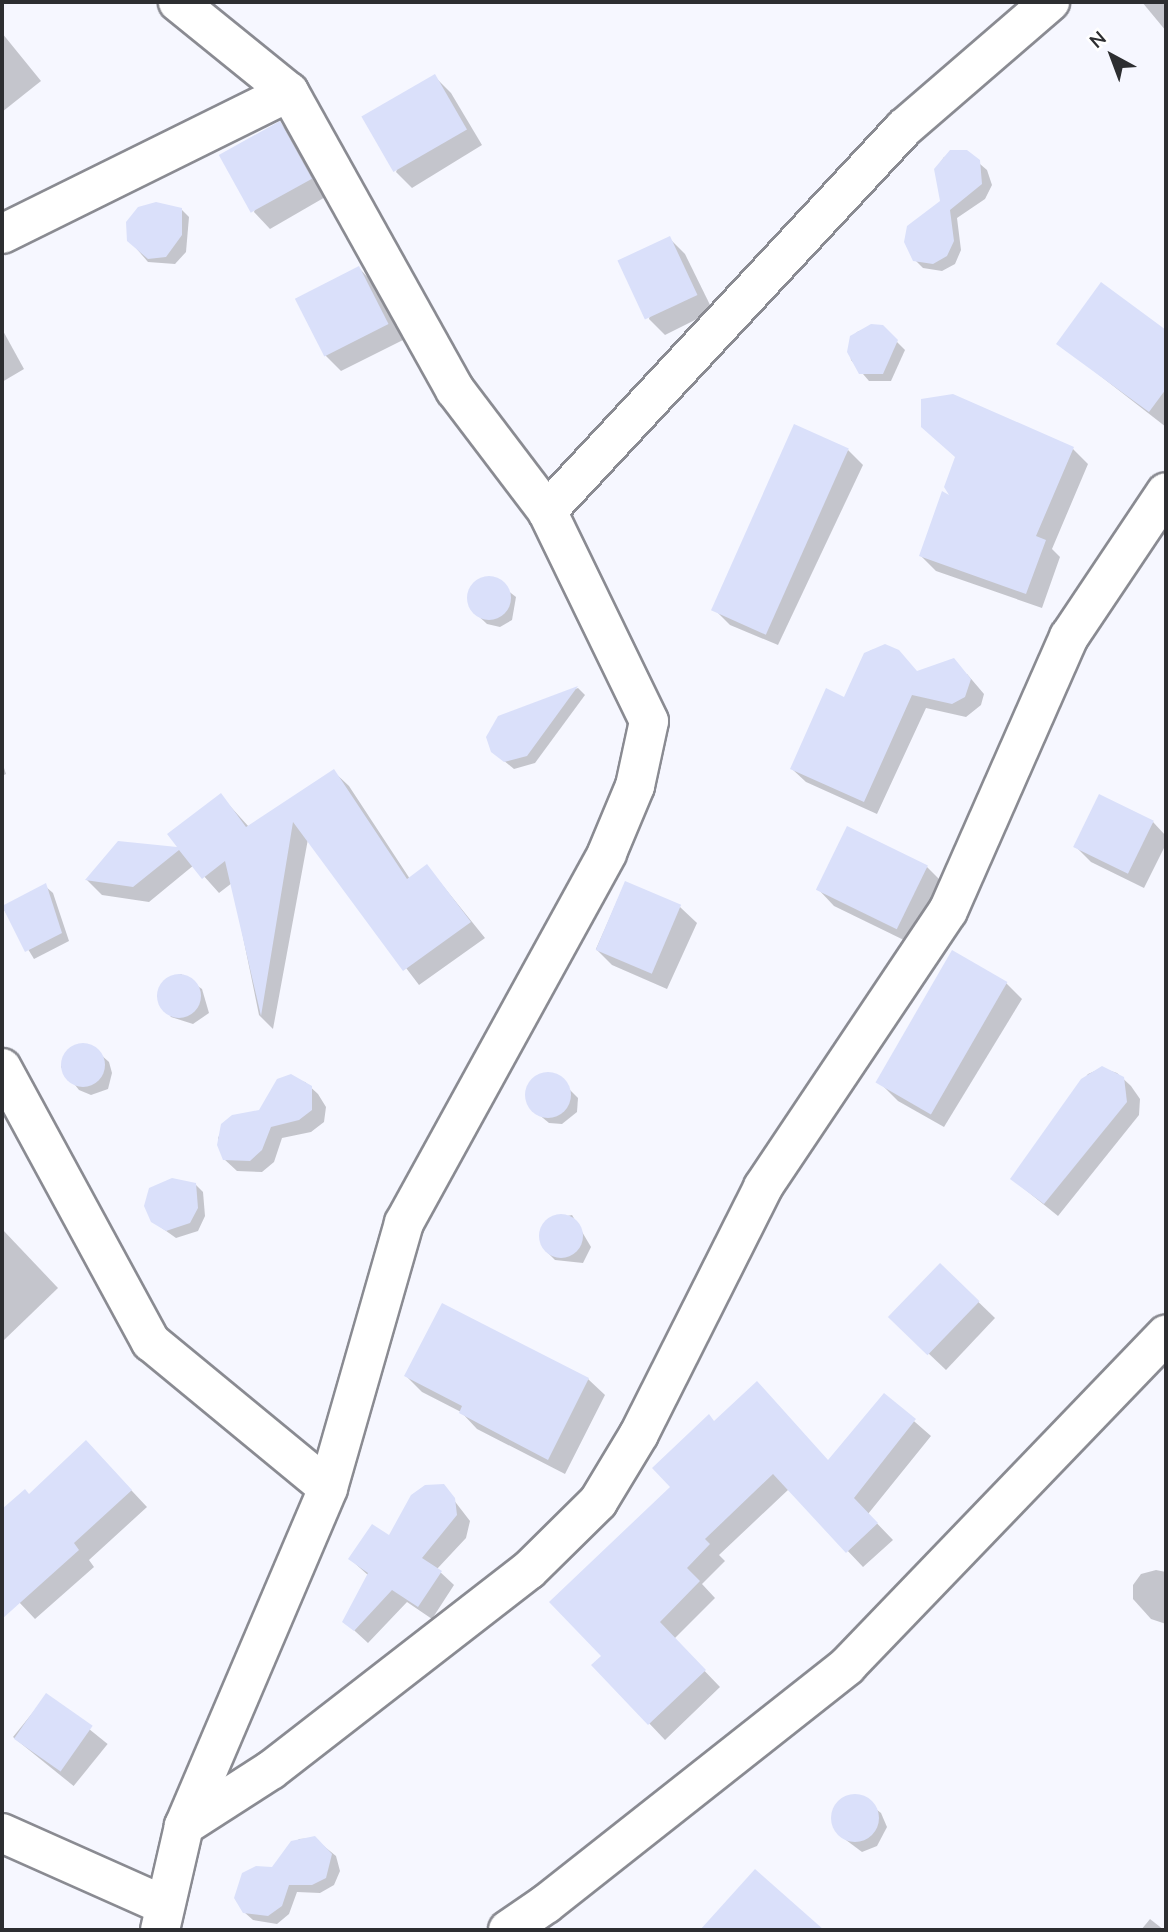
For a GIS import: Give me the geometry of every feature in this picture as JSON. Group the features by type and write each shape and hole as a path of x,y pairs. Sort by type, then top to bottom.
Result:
{"street":[{"path":"2,1833 162,1918 184,1826 328,1488 404,1223 547,968 607,853 635,786 649,721 547,511 455,390 289,92 178,2"},
{"path":"547,511 904,128 1049,2"},
{"path":"2,234 289,92"},
{"path":"184,1826 271,1770 529,1570 598,1502 639,1434 764,1187 948,911 1069,637 1166,492"},
{"path":"2,1068 151,1342 328,1488"},
{"path":"508,1930 546,1905 846,1666 1135,1371 1166,1334"}],"building":[{"path":"435,74 467,129 393,172 361,116"},
{"path":"280,121 312,179 251,213 219,155"},
{"path":"950,150 967,150 980,160 982,184 950,210 954,241 947,256 933,264 913,261 904,242 907,226 940,201 934,169"},
{"path":"156,202 182,208 182,235 166,257 148,259 127,241 126,222 138,207"},
{"path":"670,236 697,295 645,319 617,261"},
{"path":"359,266 389,324 324,357 295,299"},
{"path":"1101,282 1166,330 1166,389 1149,412 1056,344"},
{"path":"871,324 883,325 898,340 883,374 859,374 847,352 850,336"},
{"path":"953,394 1074,447 1036,536 1046,540 1026,594 919,556 942,491 949,495 944,487 955,457 921,427 921,399"},
{"path":"794,424 849,448 766,635 711,610"},
{"path":"489,576 504,583 511,598 504,613 489,620 474,613 467,598 474,583"},
{"path":"885,644 899,650 917,671 954,658 971,679 965,697 952,704 912,695 864,802 790,769 826,688 844,697 864,653"},
{"path":"578,686 527,756 504,762 491,752 486,737 498,716"},
{"path":"334,769 407,879 427,864 471,922 403,971 293,822 261,1016 225,861 202,879 179,850 133,887 85,880 118,841 177,847 167,834 221,793 246,827"},
{"path":"1099,794 1154,821 1128,874 1073,847"},
{"path":"847,826 928,865 897,929 816,890"},
{"path":"625,881 681,905 652,974 596,950"},
{"path":"46,883 62,933 25,952 2,906"},
{"path":"952,950 1007,982 931,1115 876,1083"},
{"path":"179,974 188,975 195,980 200,987 200,1005 195,1012 188,1017 179,1018 170,1017 163,1012 158,1005 157,996 158,987 163,980 170,975"},
{"path":"83,1043 99,1049 105,1065 99,1081 83,1087 67,1081 61,1065 67,1049"},
{"path":"1102,1066 1124,1077 1127,1102 1044,1204 1010,1179 1081,1079"},
{"path":"548,1072 564,1079 571,1095 564,1111 548,1118 532,1111 525,1095 532,1079"},
{"path":"291,1074 312,1086 312,1110 299,1120 271,1127 262,1150 250,1161 223,1160 217,1145 221,1124 232,1115 259,1110 277,1079"},
{"path":"172,1178 196,1183 198,1208 190,1223 166,1231 151,1222 144,1206 149,1188"},
{"path":"561,1214 576,1221 583,1236 576,1251 561,1258 546,1251 539,1236 546,1221"},
{"path":"940,1263 980,1301 927,1355 888,1317"},
{"path":"442,1303 589,1378 548,1460 459,1413 462,1406 404,1376"},
{"path":"757,1381 828,1460 884,1393 916,1419 854,1498 878,1523 846,1553 773,1474 705,1539 710,1544 687,1568 700,1581 660,1622 706,1670 648,1725 591,1665 601,1656 549,1602 670,1487 652,1468 709,1414 714,1421"},
{"path":"86,1440 132,1490 74,1543 79,1550 2,1619 2,1509 25,1489 29,1494"},
{"path":"444,1484 455,1498 457,1515 422,1558 442,1571 418,1607 392,1590 354,1631 342,1622 368,1573 348,1559 372,1524 389,1535 411,1495 425,1485"},
{"path":"46,1693 93,1726 61,1772 14,1739"},
{"path":"855,1794 872,1801 879,1818 872,1835 855,1842 838,1835 831,1818 838,1801"},
{"path":"315,1836 332,1854 326,1878 312,1885 289,1885 282,1906 268,1916 243,1913 234,1898 242,1873 256,1866 272,1867 291,1841"},
{"path":"755,1869 824,1930 700,1930"}]}
